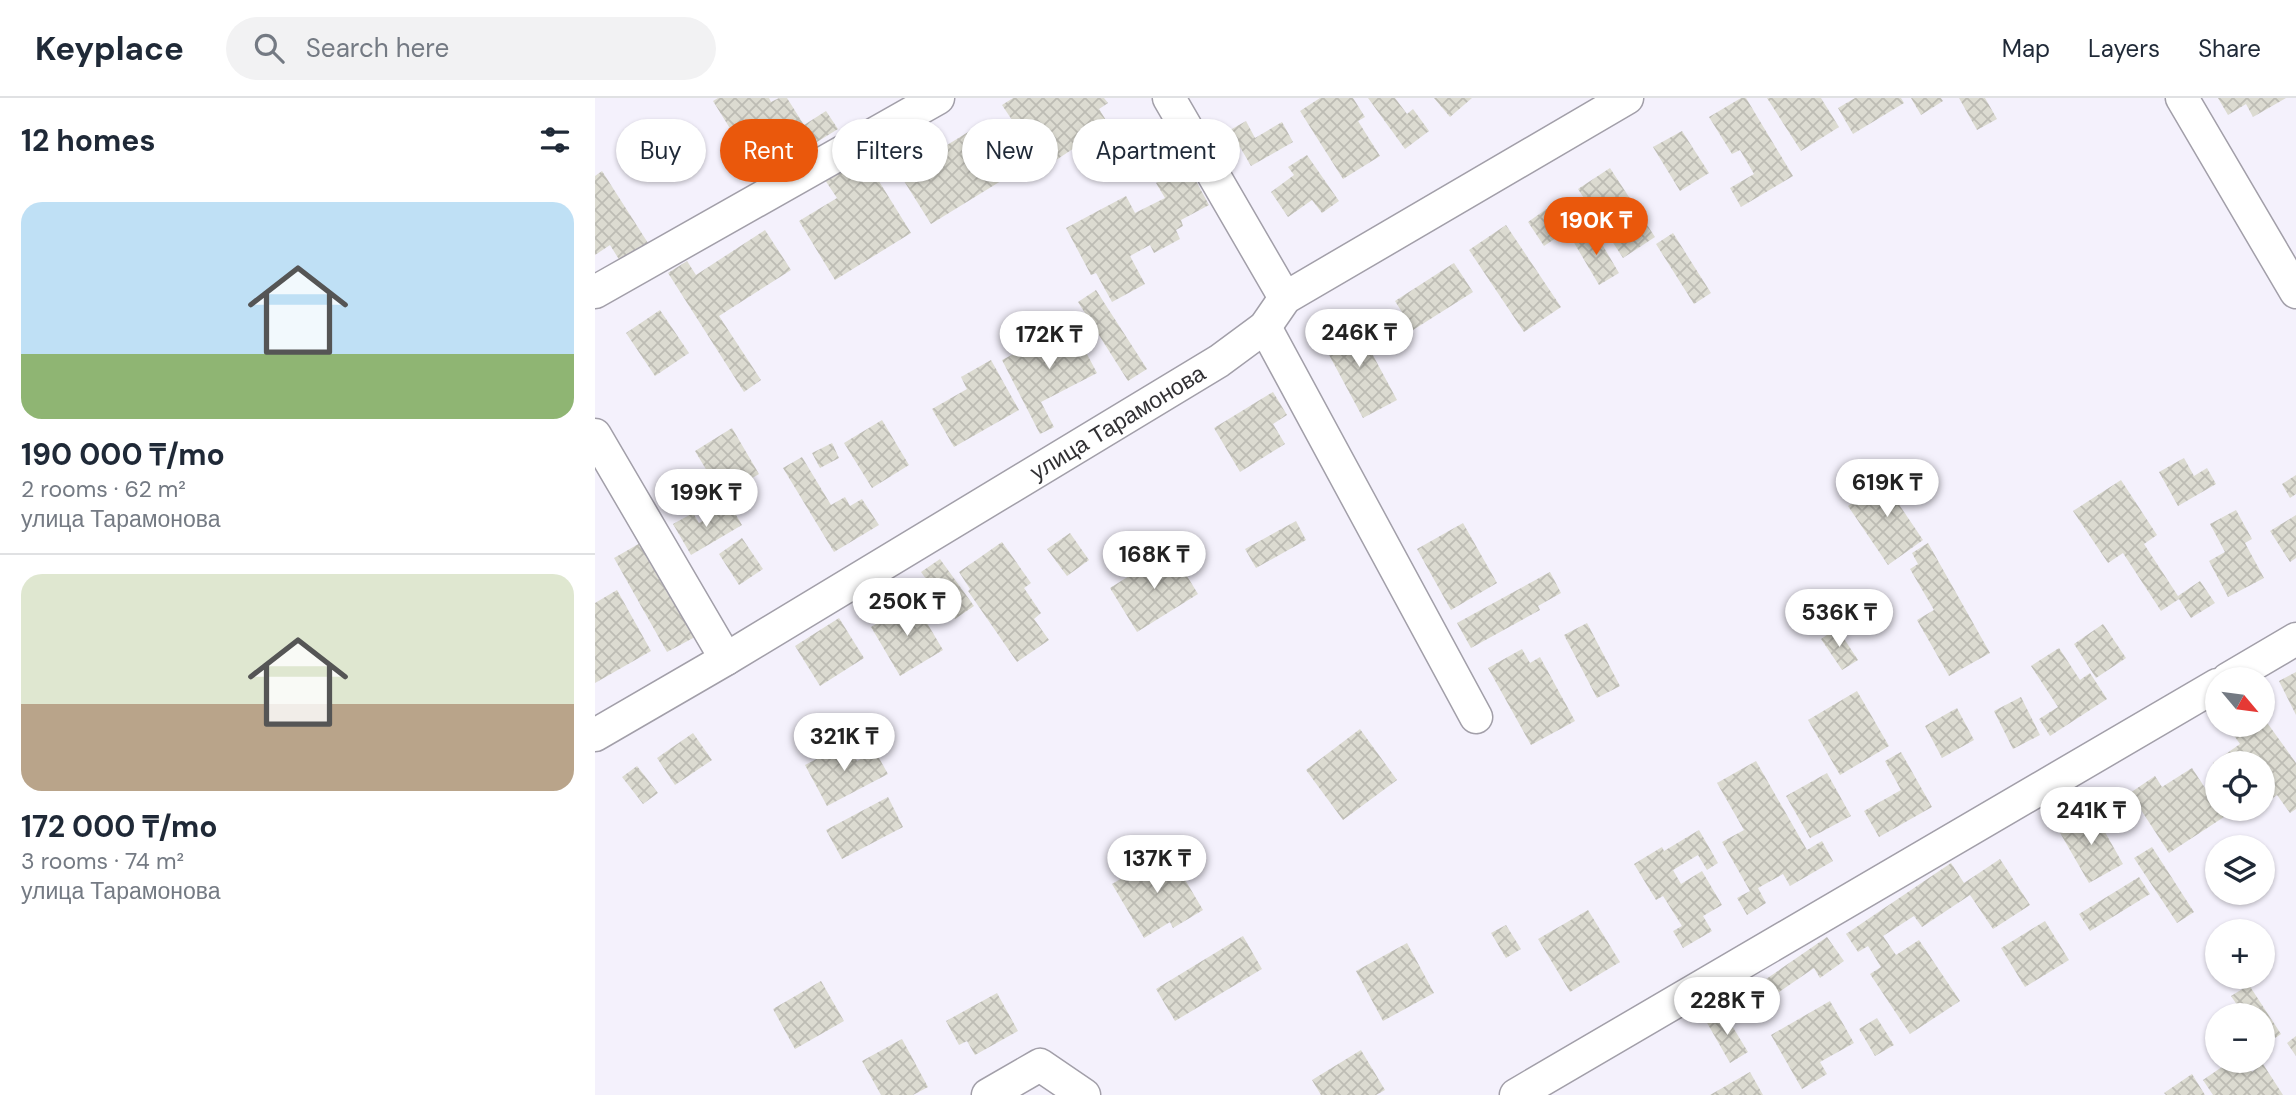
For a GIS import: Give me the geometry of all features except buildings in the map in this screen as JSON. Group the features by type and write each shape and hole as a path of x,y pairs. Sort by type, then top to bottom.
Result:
{"street":[{"path":"595,292 938,98"},
{"path":"1169,98 1285,298"},
{"name":"улица Тарамонова","path":"595,735 726,659 1219,360 1265,327 1285,298 1627,98"},
{"path":"2182,98 2296,292"},
{"path":"1265,327 1476,717"},
{"path":"595,435 726,659"},
{"path":"2248,667 2296,639"},
{"path":"1516,1095 2205,692"},
{"path":"988,1095 1040,1065 1084,1095"}]}
